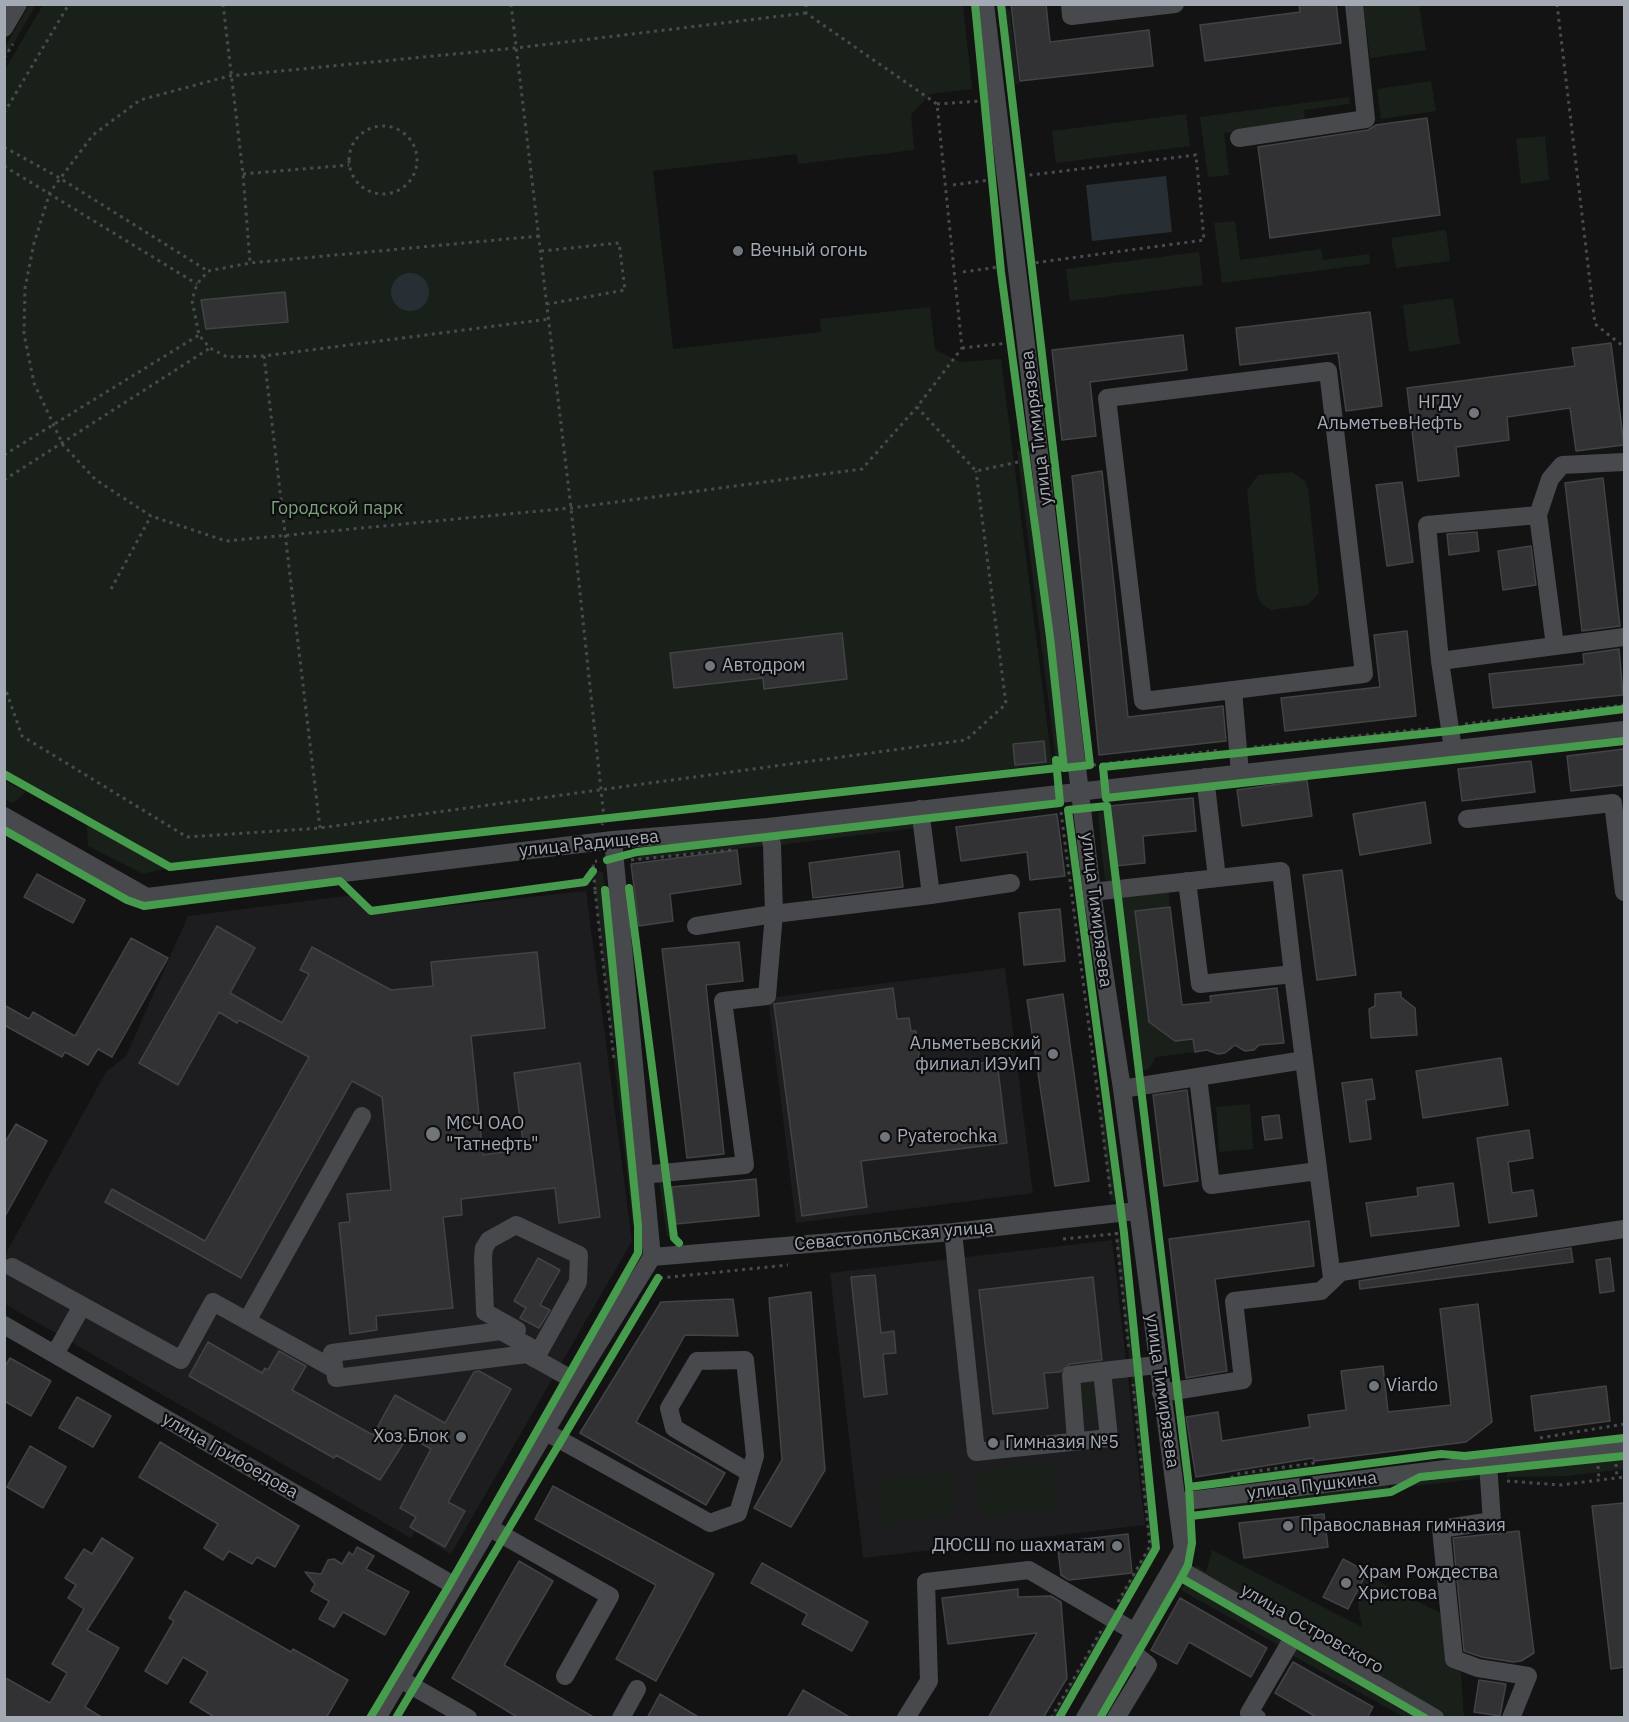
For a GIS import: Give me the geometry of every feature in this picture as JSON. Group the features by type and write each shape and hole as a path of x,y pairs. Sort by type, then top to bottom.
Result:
{"street":[{"path":"7,33 18,4"},
{"name":"улица Тимирязева","path":"986,4 1016,266 1085,761 1078,803 1122,1089 1129,1212 1158,1365 1183,1550 1085,1718"},
{"path":"1070,4 1071,16 1175,4"},
{"path":"1239,138 1366,119 1354,4"},
{"path":"1328,371 1364,674 1233,690 1143,701 1107,398 1328,371"},
{"path":"1555,646 1538,515 1550,479 1562,465 1624,462"},
{"path":"1451,735 1440,661 1428,525 1538,515"},
{"path":"1440,661 1624,637"},
{"path":"1233,690 1240,773"},
{"name":"улица Радищева","path":"4,816 147,897 606,828 768,826 920,809 1078,803 1105,788 1240,773 1451,735 1624,730"},
{"path":"1205,777 1217,878"},
{"path":"1467,819 1613,803 1624,891"},
{"path":"920,809 931,895"},
{"path":"642,1175 745,1165 723,1001 767,996 774,914 772,845 768,826"},
{"path":"378,1718 575,1381 652,1257 642,1175 620,858 606,828"},
{"path":"1092,892 1281,871 1332,1278"},
{"path":"1187,881 1200,984 1293,974"},
{"path":"696,927 774,914 1011,883"},
{"path":"1122,1089 1304,1060"},
{"path":"1198,1077 1211,1185 1318,1171"},
{"path":"247,1321 362,1116"},
{"name":"Севастопольская улица","path":"652,1257 953,1232 1129,1212"},
{"path":"539,1351 501,1331 332,1353 336,1378 539,1351 578,1282 579,1255 516,1225 489,1240 484,1248 485,1312 539,1351 575,1381"},
{"path":"1161,1393 1243,1380 1234,1300 1321,1291 1332,1278 1341,1272 1624,1229"},
{"path":"953,1232 976,1452 1109,1438 1102,1371"},
{"path":"12,1267 181,1360 213,1302 334,1369"},
{"path":"55,1354 82,1306"},
{"name":"улица Грибоедова","path":"4,1325 455,1586"},
{"path":"546,1432 710,1523 738,1513 750,1473 755,1456 745,1360 697,1361 669,1408 674,1428 750,1473"},
{"path":"1076,1441 1071,1375 1158,1365"},
{"name":"улица Пушкина","path":"1178,1502 1488,1472 1624,1447"},
{"path":"1488,1472 1492,1521 1441,1529 1442,1541 1454,1659 1478,1668 1528,1676 1511,1718"},
{"path":"490,1528 610,1596 565,1676"},
{"name":"улица Островского","path":"1174,1566 1435,1718"},
{"path":"906,1718 929,1681 926,1582 1029,1570 1112,1619 1148,1665 1116,1718"},
{"path":"1257,1718 1249,1713 1294,1636"},
{"path":"400,1679 468,1718"},
{"path":"621,1718 638,1689"}],"path":[{"path":"4,113 69,4"},
{"path":"223,4 229,76 243,174 250,263"},
{"path":"511,4 572,508 606,828"},
{"path":"806,4 806,13"},
{"path":"1557,4 1595,324 1624,347"},
{"path":"937,104 962,348 917,407 862,469 572,508 226,541 151,516 96,480 63,445 34,383 24,334 25,288 34,243 50,192 58,177 93,135 140,100 229,76 516,48 806,13 937,104 984,101"},
{"path":"4,47 7,33"},
{"path":"983,90 986,112"},
{"path":"381,126 393,127 406,134 413,143 418,158 416,172 409,183 400,190 385,195 371,193 360,186 349,165 350,149 357,137 367,129 381,126"},
{"path":"4,147 58,177 208,271"},
{"path":"953,185 1006,173 1196,155 1204,240 963,272"},
{"path":"243,174 349,165"},
{"path":"4,166 50,192 197,284"},
{"path":"1006,173 1022,188"},
{"path":"993,191 1006,173"},
{"path":"539,236 250,263 208,271 197,284 192,300 199,335 210,348 227,357 264,356 549,319"},
{"path":"541,251 619,243 625,290 547,304"},
{"path":"1016,266 1030,252"},
{"path":"999,256 1016,266"},
{"path":"1009,331 1012,354"},
{"path":"4,455 199,335"},
{"path":"962,348 1011,343"},
{"path":"4,480 63,445 210,348"},
{"path":"264,356 320,828"},
{"path":"4,685 22,736 187,837 320,828 966,740 1006,704 976,471 917,407"},
{"path":"1020,474 1021,451"},
{"path":"976,471 1022,462"},
{"path":"111,589 151,516"},
{"path":"1085,761 1102,766 1238,750 1451,735 1624,707"},
{"path":"1102,766 1105,788"},
{"path":"1051,1718 1156,1548 1137,1368 1129,1212 1078,803"},
{"path":"606,828 616,817"},
{"path":"592,819 606,828"},
{"path":"620,858 637,852 737,841"},
{"path":"593,862 595,891 605,890"},
{"path":"585,882 592,872"},
{"path":"607,913 622,1064"},
{"path":"652,1288 658,1278"},
{"path":"1587,1459 1624,1456"},
{"path":"1225,1483 1331,1470"},
{"path":"1488,1472 1560,1485 1624,1477"},
{"path":"1059,1718 1112,1619"}],"shaded area":[{"path":"1166,176 1172,232 1092,241 1086,185"},
{"path":"410,273 423,279 429,292 423,305 410,311 397,305 391,292 397,279"},
{"path":"586,891 632,1241 451,1554 415,1532 411,1538 5,1304 5,1255 106,1072 126,1056 188,916 354,895 374,914"},
{"path":"1005,968 1033,1193 796,1223 768,998"},
{"name":"Гимназия №5","path":"1112,1240 1145,1525 863,1558 830,1273"}],"green space":[{"path":"29,5 36,5 5,58 5,47"},
{"name":"Городской парк","path":"43,5 963,5 972,89 930,94 911,115 914,150 798,164 797,154 653,171 673,349 821,332 820,319 930,307 935,350 961,362 1001,359 1052,764 168,864 5,770 4,71"},
{"path":"1001,5 1010,11 1019,84 1010,86"},
{"path":"1363,5 1419,5 1426,50 1370,58"},
{"path":"1431,81 1436,111 1381,119 1377,89"},
{"path":"1349,97 1350,104 1304,110 1305,122 1224,133 1229,175 1208,177 1200,117"},
{"path":"1186,114 1190,146 1056,163 1052,131"},
{"path":"1545,136 1549,180 1521,184 1516,139"},
{"path":"1235,221 1240,260 1321,249 1323,260 1369,254 1370,264 1222,283 1214,223"},
{"path":"1446,230 1450,261 1396,268 1391,238"},
{"path":"1199,252 1203,285 1070,301 1066,269"},
{"path":"1453,298 1460,344 1409,352 1403,305"},
{"path":"1017,451 1025,451 1064,768 1057,768"},
{"path":"1292,472 1305,481 1308,489 1319,593 1308,605 1271,610 1262,604 1257,595 1247,490 1258,475"},
{"path":"1624,705 1624,709 1452,730 1452,726"},
{"path":"1447,726 1448,731 1240,752 1239,748"},
{"path":"1237,748 1237,753 1103,767 1102,764"},
{"path":"4,781 26,792 13,803 5,799"},
{"path":"1107,812 1115,885 1105,880 1098,813"},
{"path":"90,822 170,867 143,874 88,846 87,828"},
{"path":"913,822 917,828 779,845 782,837"},
{"path":"770,837 772,845 635,860 637,852"},
{"path":"57,846 147,897 127,900 46,854"},
{"path":"593,871 603,872 619,1036 612,1039"},
{"path":"1168,888 1170,907 1136,911 1149,1022 1175,1041 1193,1039 1195,1052 1156,1057 1149,1069 1138,1071 1116,896"},
{"path":"613,1051 621,1052 638,1226 633,1225"},
{"path":"1250,1104 1253,1149 1219,1152 1216,1107"},
{"path":"1108,1111 1119,1200 1111,1201 1100,1112"},
{"path":"666,1175 674,1238 667,1236 658,1176"},
{"path":"1116,1238 1125,1238 1156,1548 1124,1605 1118,1601 1150,1546"},
{"path":"1081,1378 1092,1380 1094,1409 1091,1412 1079,1410"},
{"path":"1624,1460 1624,1469 1567,1476 1506,1477 1508,1471"},
{"path":"1053,1462 1058,1507 981,1517 975,1472"},
{"path":"1310,1466 1314,1470 1235,1479 1238,1475"},
{"path":"952,1471 955,1515 881,1525 876,1480"},
{"path":"1484,1472 1484,1478 1407,1487 1422,1479"},
{"path":"1388,1481 1389,1489 1206,1511 1210,1503"},
{"path":"1212,1550 1362,1627 1356,1593 1366,1575 1440,1613 1451,1665 1461,1673 1464,1717 1438,1717 1197,1576 1195,1565 1206,1572"},
{"path":"1186,1581 1287,1639 1282,1647 1181,1590"},
{"path":"1109,1617 1115,1621 1059,1717 1051,1718"},
{"path":"1296,1644 1425,1717 1404,1717 1290,1654"}],"building":[{"path":"1011,4 1046,4 1050,42 1149,30 1153,66 1020,81"},
{"path":"1299,4 1336,4 1341,43 1205,61 1200,25 1300,12"},
{"path":"1427,118 1440,215 1270,238 1258,147 1368,130 1376,125"},
{"path":"285,292 288,322 206,329 201,300"},
{"path":"1370,312 1382,406 1346,411 1338,353 1240,365 1236,328"},
{"path":"1183,335 1187,370 1090,382 1096,436 1062,440 1052,350"},
{"name":"НГДУ АльметьевНефть","path":"1611,343 1624,445 1576,451 1570,408 1507,417 1509,440 1456,447 1459,476 1418,481 1407,388 1575,366 1572,348"},
{"path":"1102,471 1128,717 1223,706 1226,741 1099,755 1072,476"},
{"path":"1603,478 1620,626 1582,631 1565,483"},
{"path":"1402,482 1413,562 1387,566 1376,485"},
{"path":"1477,532 1479,551 1449,555 1447,534"},
{"path":"1531,546 1536,585 1503,590 1498,551"},
{"path":"1407,631 1416,716 1285,731 1281,698 1380,687 1374,635"},
{"path":"842,633 847,679 764,689 763,678 674,688 670,653"},
{"path":"1619,649 1623,695 1493,708 1489,674 1584,664 1583,654"},
{"path":"1044,741 1046,762 1015,765 1013,744"},
{"path":"1624,749 1624,785 1571,791 1567,756"},
{"path":"1531,761 1535,792 1462,801 1458,769"},
{"path":"1307,780 1312,816 1242,826 1237,790"},
{"path":"1193,798 1196,831 1143,836 1145,863 1115,866 1109,806"},
{"path":"1425,802 1431,843 1360,855 1353,814"},
{"path":"1057,814 1065,876 1030,880 1027,852 961,861 956,827"},
{"path":"737,850 741,884 670,894 673,921 639,926 631,864"},
{"path":"899,851 903,887 813,898 809,863"},
{"path":"1342,870 1356,975 1317,980 1303,875"},
{"path":"37,874 85,900 73,923 24,897"},
{"path":"1170,907 1182,1005 1211,1002 1210,996 1277,988 1284,1043 1259,1045 1254,1050 1245,1051 1235,1045 1225,1053 1218,1054 1207,1050 1195,1052 1193,1039 1175,1041 1149,1022 1135,911"},
{"path":"1060,909 1065,961 1024,965 1019,913"},
{"path":"217,926 255,948 230,993 282,1023 309,974 300,970 312,947 391,990 433,986 431,962 537,952 545,1028 471,1036 483,1155 524,1149 514,1073 580,1063 600,1217 559,1223 555,1188 461,1199 462,1215 443,1217 453,1308 376,1316 377,1330 350,1334 339,1223 350,1222 347,1194 391,1190 382,1097 352,1081 241,1278 105,1202 112,1189 205,1241 309,1057 219,1012 178,1085 139,1063"},
{"path":"131,938 168,958 112,1057 98,1049 88,1065 65,1052 62,1057 4,1025 4,1005 29,1019 33,1012 75,1036"},
{"path":"739,942 743,981 706,985 724,1154 687,1158 662,949"},
{"path":"893,988 897,1019 909,1018 911,1031 916,1031 921,1071 997,1061 1007,1143 861,1161 867,1207 802,1216 774,1004"},
{"path":"1401,992 1401,997 1415,1008 1417,1035 1371,1038 1369,1009 1375,1006 1375,994"},
{"name":"Альметьевский филиал ИЭУиП","path":"1063,994 1089,1181 1055,1186 1027,1000"},
{"path":"1501,1058 1508,1105 1423,1118 1416,1071"},
{"path":"1372,1079 1375,1099 1366,1100 1371,1139 1350,1142 1342,1083"},
{"path":"1187,1090 1198,1181 1164,1186 1153,1095"},
{"path":"1279,1115 1282,1138 1265,1140 1262,1117"},
{"path":"16,1124 47,1141 4,1218 4,1144"},
{"path":"1529,1130 1533,1158 1508,1162 1512,1193 1533,1190 1537,1216 1489,1223 1477,1138"},
{"path":"756,1179 759,1216 676,1224 672,1187"},
{"path":"1453,1183 1459,1226 1371,1236 1366,1203 1418,1196 1417,1188"},
{"path":"1309,1221 1314,1266 1215,1279 1227,1371 1186,1378 1169,1239"},
{"path":"1571,1248 1573,1262 1360,1289 1359,1281"},
{"path":"538,1258 560,1270 540,1305 550,1310 539,1328 520,1318 526,1308 514,1301"},
{"path":"1610,1258 1614,1291 1600,1293 1596,1260"},
{"path":"875,1275 881,1333 894,1331 896,1353 883,1354 887,1394 864,1397 851,1277"},
{"path":"1093,1277 1102,1360 1070,1364 1060,1372 1044,1373 1048,1408 993,1414 979,1290"},
{"path":"811,1292 825,1470 791,1527 754,1508 782,1460 769,1298"},
{"path":"733,1299 738,1336 685,1335 636,1422 725,1473 706,1505 580,1433 661,1302"},
{"path":"1478,1304 1492,1422 1466,1442 1314,1461 1313,1458 1196,1477 1186,1417 1218,1412 1222,1441 1310,1427 1308,1415 1346,1410 1341,1371 1383,1366 1388,1412 1451,1405 1440,1309"},
{"path":"208,1342 262,1373 265,1368 268,1370 279,1351 306,1366 292,1390 373,1435 395,1395 445,1423 474,1372 479,1371 511,1389 448,1502 465,1511 445,1547 410,1527 416,1517 400,1508 431,1449 408,1436 380,1480 336,1455 334,1458 189,1376"},
{"path":"10,1358 51,1381 31,1416 4,1401 4,1368"},
{"path":"1606,1386 1610,1421 1535,1431 1531,1396"},
{"path":"77,1397 111,1416 93,1447 59,1428"},
{"path":"160,1442 299,1526 275,1567 257,1557 252,1564 229,1551 223,1560 204,1548 218,1524 139,1477"},
{"path":"30,1446 66,1467 43,1508 7,1487"},
{"path":"553,1486 714,1574 656,1681 616,1659 656,1585 535,1519"},
{"path":"1624,1503 1624,1667 1611,1669 1592,1506"},
{"path":"1324,1514 1328,1547 1244,1558 1239,1523"},
{"path":"1519,1531 1534,1653 1521,1661 1513,1662 1482,1657 1464,1651 1453,1538"},
{"path":"1128,1534 1132,1573 1069,1580 1061,1575 1057,1542"},
{"path":"102,1538 133,1558 87,1630 119,1648 85,1707 103,1718 4,1718 4,1677 50,1703 67,1673 52,1664 84,1609 68,1598 76,1585 65,1578 84,1549 92,1554"},
{"path":"357,1547 374,1556 366,1569 409,1592 385,1635 343,1612 334,1627 319,1619 329,1601 311,1591 315,1584 305,1572 321,1574 328,1560 334,1559 342,1564 349,1552 353,1555"},
{"name":"Храм Рождества Христова","path":"1343,1559 1367,1572 1348,1609 1323,1597"},
{"path":"519,1561 553,1581 504,1665 595,1718 519,1718 452,1678"},
{"path":"762,1563 868,1622 852,1651 802,1624 807,1614 751,1583"},
{"path":"1018,1589 1018,1597 1051,1596 1061,1602 1067,1678 1043,1718 988,1718 1037,1633 948,1644 942,1598"},
{"path":"185,1591 291,1652 293,1649 348,1680 326,1718 216,1718 190,1702 208,1672 183,1657 167,1684 145,1671 174,1621 169,1618"},
{"path":"1180,1598 1267,1648 1251,1677 1189,1642 1177,1664 1151,1650"},
{"path":"1293,1662 1373,1707 1367,1718 1318,1718 1275,1693"},
{"path":"1479,1680 1506,1684 1500,1716 1474,1712"},
{"path":"803,1690 851,1718 787,1718"},
{"path":"660,1694 700,1718 647,1718"}],"cycle path":[{"path":"975,4 1001,272 1050,637 1064,768 1090,765 1001,4"},
{"path":"1624,709 1450,731 1103,767 1106,798 1624,741"},
{"path":"607,860 637,852 1060,803 1056,760"},
{"path":"4,774 170,867 1057,768"},
{"path":"1059,1718 1156,1548 1124,1233 1068,810 1107,806 1189,1487 1192,1543 1188,1565 1100,1718"},
{"path":"4,830 127,900 144,906 340,881 371,911 585,882 593,871"},
{"path":"629,888 674,1238 679,1243"},
{"path":"370,1718 450,1584 638,1253 638,1226 605,890"},
{"path":"396,1718 658,1278"},
{"path":"1189,1487 1441,1454 1465,1456 1624,1438"},
{"path":"1191,1516 1391,1492 1420,1477 1624,1456"},
{"path":"1181,1578 1425,1718"}],"place":[{"name":"Вечный огонь","path":"738,251"},
{"name":"НГДУ АльметьевНефть","path":"1474,413"},
{"name":"Автодром","path":"710,666"},
{"name":"Альметьевский филиал ИЭУиП","path":"1053,1054"},
{"name":"МСЧ ОАО \"Татнефть\"","path":"433,1134"},
{"name":"Pyaterochka","path":"885,1137"},
{"name":"Viardo","path":"1374,1386"},
{"name":"Хоз.Блок","path":"461,1437"},
{"name":"Гимназия №5","path":"993,1443"},
{"name":"Православная гимназия","path":"1288,1526"},
{"name":"ДЮСШ по шахматам","path":"1117,1546"},
{"name":"Храм Рождества Христова","path":"1346,1583"}]}
